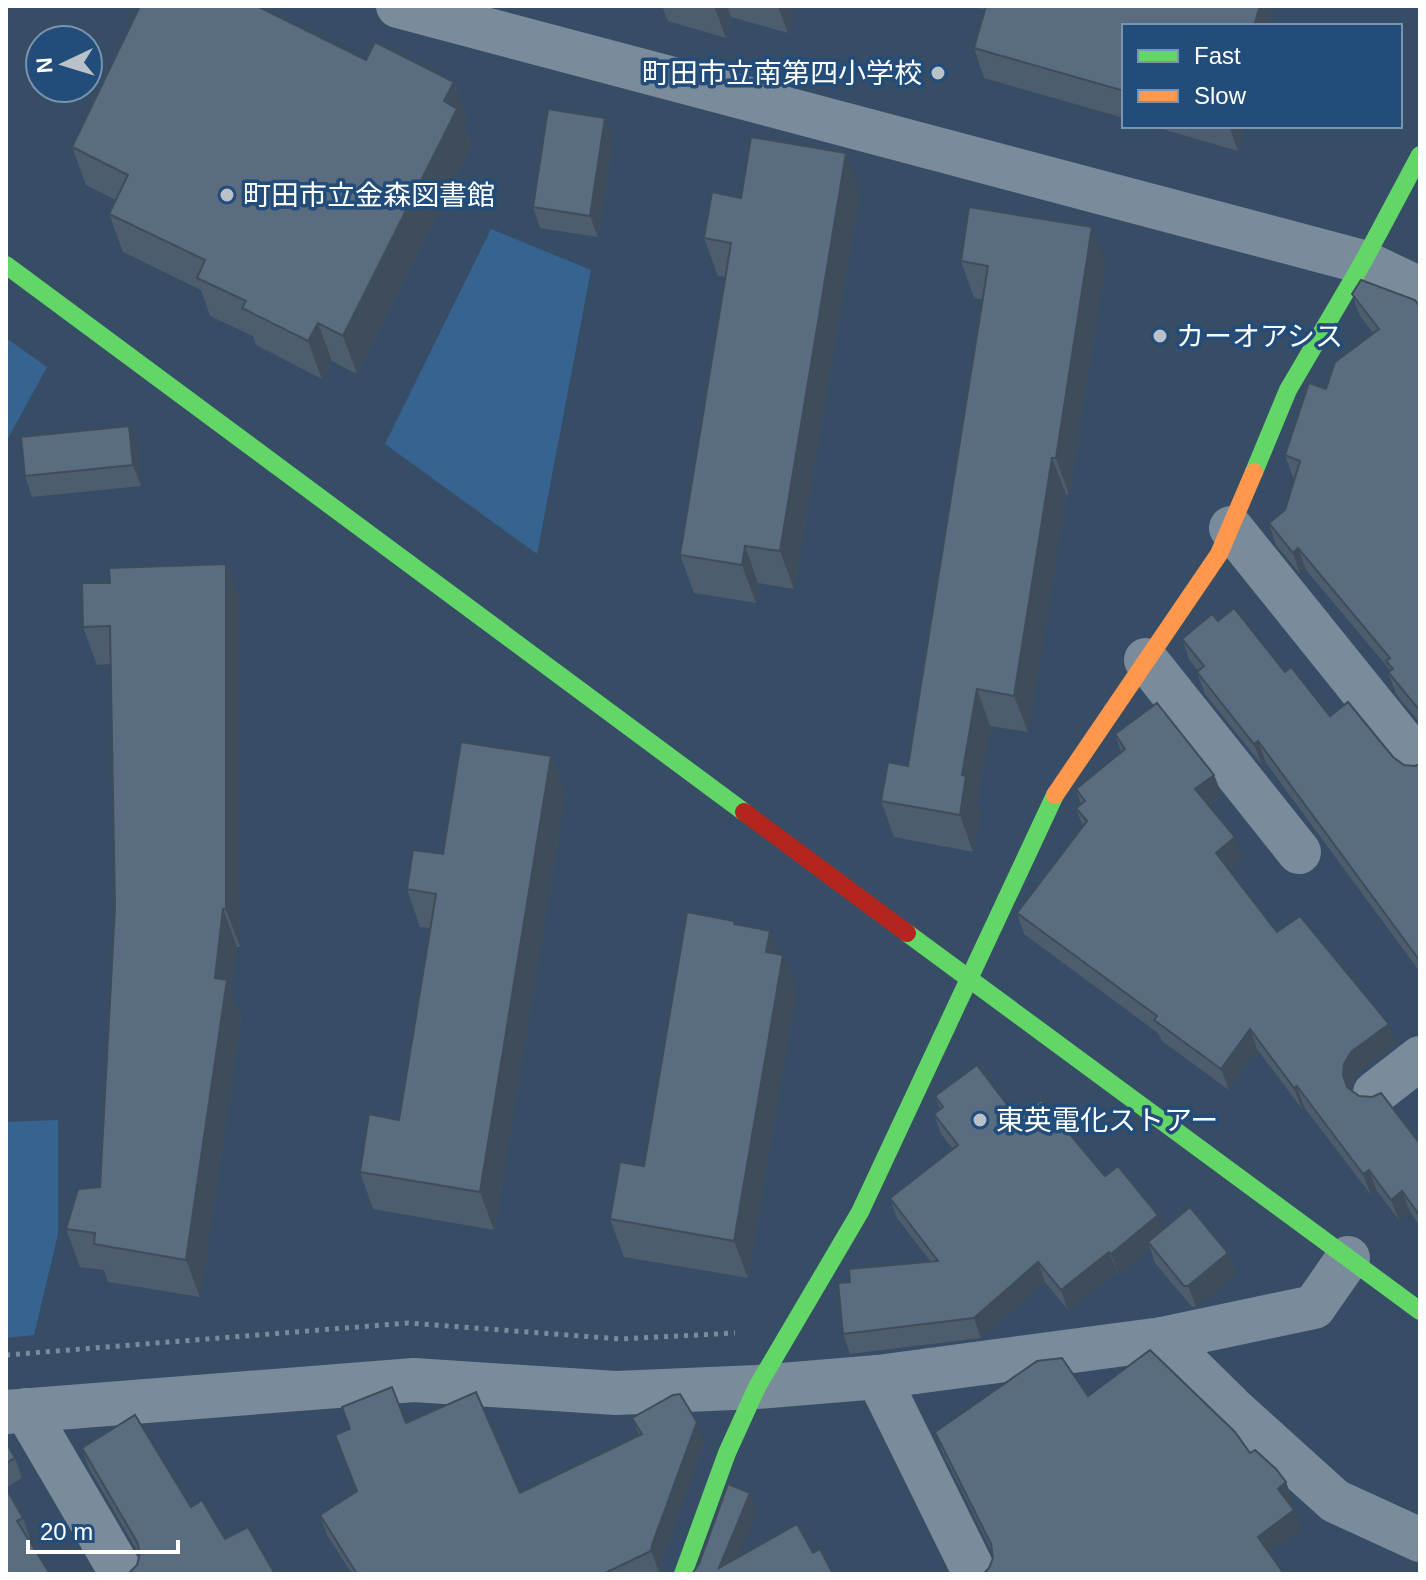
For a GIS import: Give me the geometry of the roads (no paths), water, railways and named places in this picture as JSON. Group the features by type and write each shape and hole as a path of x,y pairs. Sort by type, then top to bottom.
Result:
{"street":[{"path":"398,6 1363,262 1420,289"},
{"path":"683,1574 727,1453 757,1387 860,1212 1058,789 1219,554 1288,390 1363,262 1420,155"},
{"path":"6,265 1420,1311"},
{"path":"1231,528 1420,763"},
{"path":"1146,660 1299,852"},
{"path":"1375,1093 1419,1060"},
{"path":"122,1574 16,1411 414,1380 616,1393 757,1387 878,1377 1162,1339 1314,1307 1348,1258"},
{"path":"1162,1339 1232,1408 1335,1501 1420,1540"},
{"path":"878,1377 975,1574"}],"place":[{"name":"町田市立南第四小学校","path":"938,73"},
{"name":"町田市立金森図書館","path":"227,195"},
{"name":"カーオアシス","path":"1160,336"},
{"name":"東英電化ストアー","path":"980,1120"}]}
